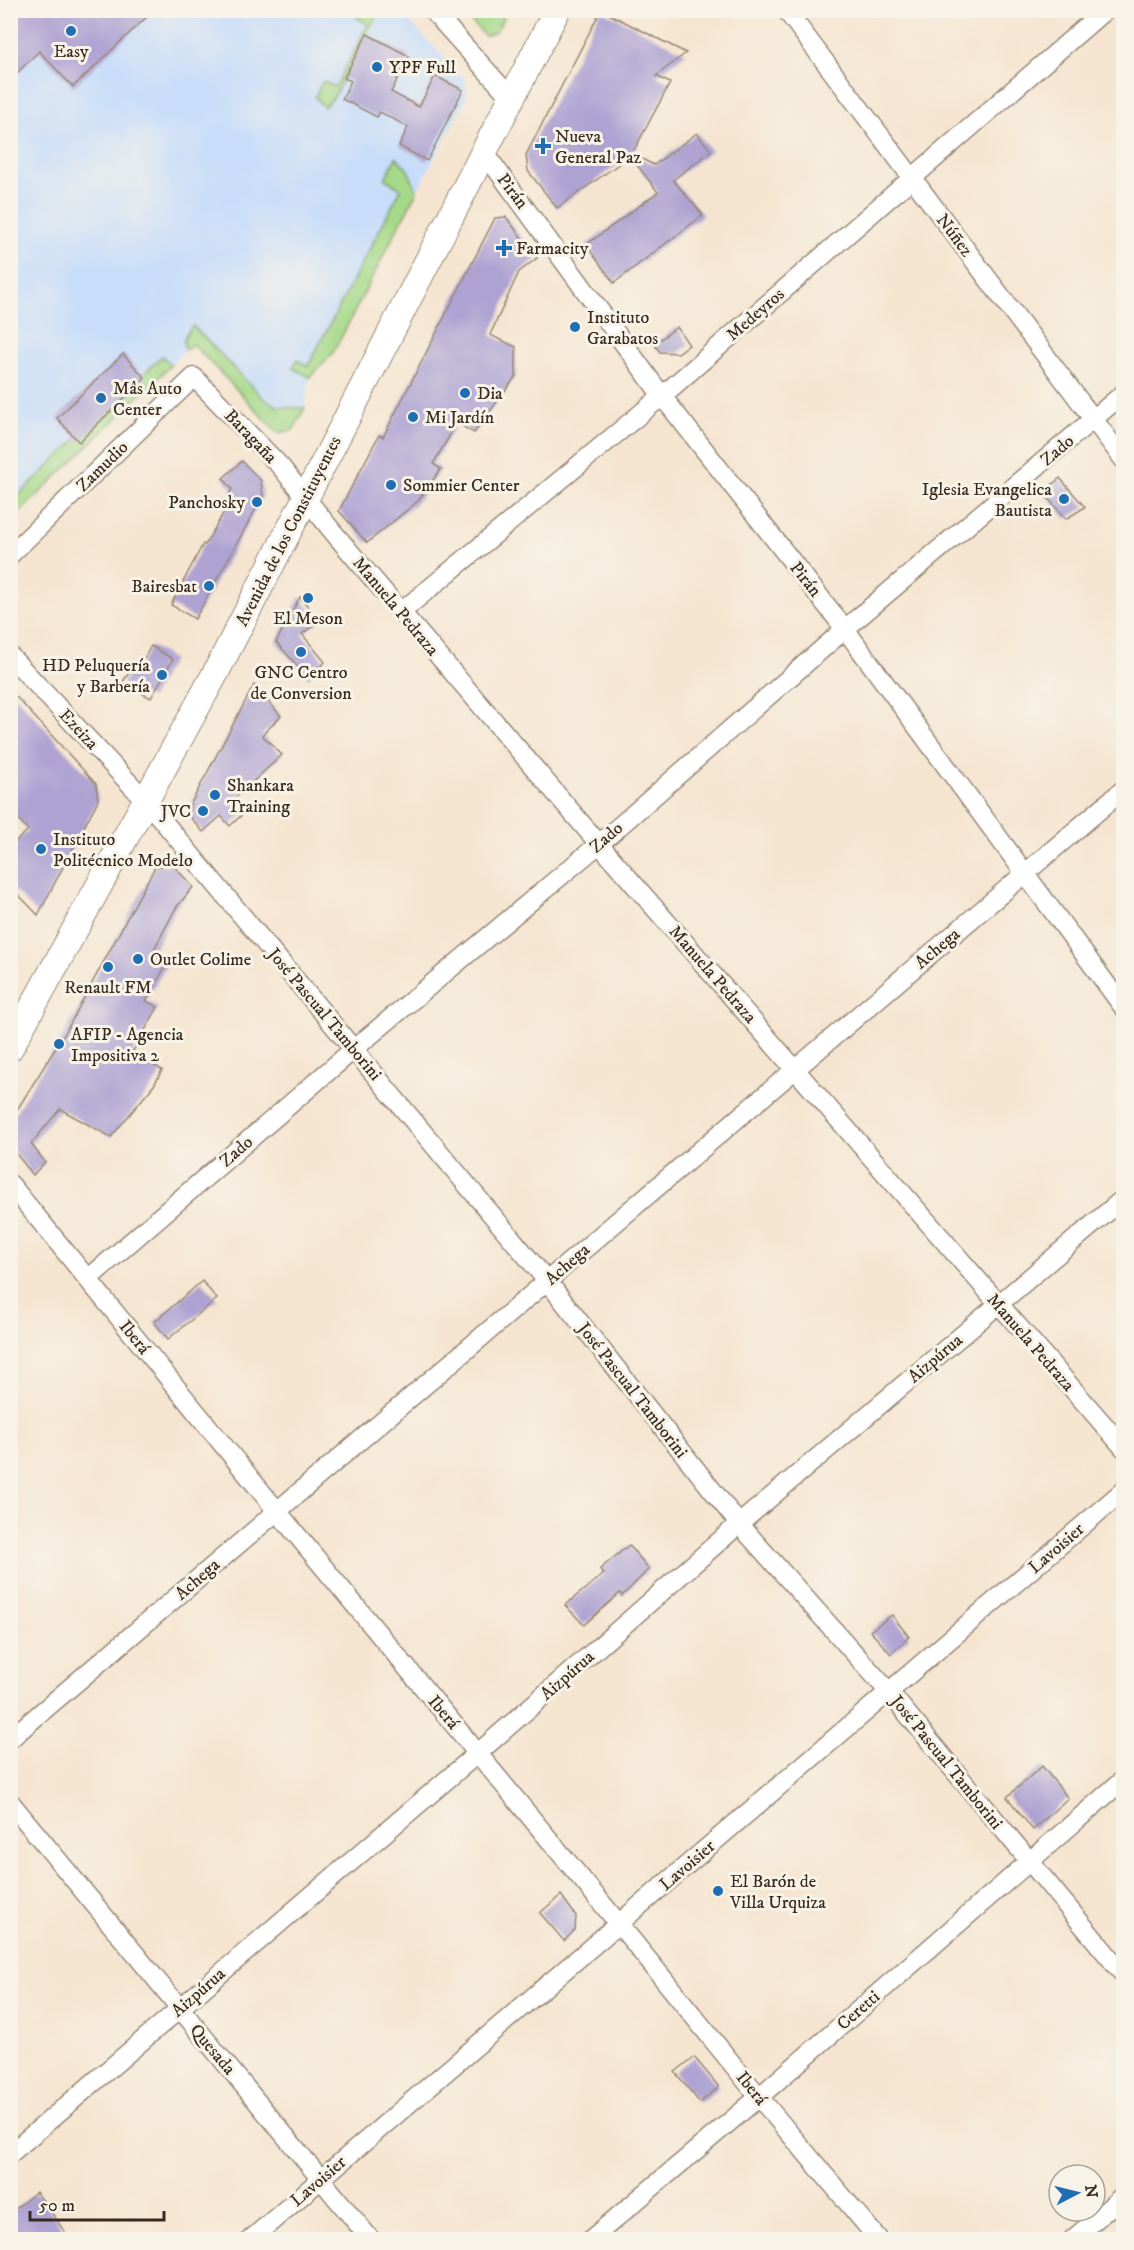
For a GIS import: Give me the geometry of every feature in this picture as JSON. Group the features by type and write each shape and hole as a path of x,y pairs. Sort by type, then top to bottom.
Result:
{"main road":[{"name":"Avenida de los Constituyentes","path":"10,1047 216,674 558,10"}],"street":[{"path":"432,10 512,99"},
{"name":"Núñez","path":"786,10 1124,460"},
{"name":"Medeyros","path":"401,612 662,396 1105,10"},
{"name":"Pirán","path":"484,152 662,396 845,629 1124,1008"},
{"name":"Baragaña","path":"194,377 281,467 305,498"},
{"name":"Zamudio","path":"10,555 194,377"},
{"name":"Zado","path":"88,1279 354,1048 599,844 845,629 1124,393"},
{"name":"Manuela Pedraza","path":"305,498 599,844 1124,1448"},
{"name":"Ezeiza","path":"10,656 147,802"},
{"name":"Achega","path":"10,1739 1124,789"},
{"name":"José Pascual Tamborini","path":"147,802 548,1282 739,1524 889,1692 1124,1975"},
{"name":"Iberá","path":"10,1184 879,2240"},
{"name":"Aizpúrua","path":"10,2154 478,1753 739,1524 1124,1198"},
{"name":"Lavoisier","path":"250,2240 1124,1490"},
{"name":"Ceretti","path":"590,2240 759,2097 1124,1779"},
{"name":"Quesada","path":"10,1802 371,2240"},
{"path":"1072,2240 1124,2195"}],"shaded area":[{"path":"11,11 400,11 465,80 467,96 333,353 310,377 305,408 293,430 278,433 193,343 11,522"}],"green space":[{"path":"363,11 379,11 333,98 324,107 315,97 323,81 335,87 368,24 357,18"},
{"path":"462,11 507,11 496,32 485,36"},
{"path":"396,157 408,170 417,191 333,353 310,377 293,368 297,360 308,366 401,189 385,179"},
{"path":"193,326 264,399 279,407 305,408 293,430 278,433 193,344 186,350 184,340"},
{"path":"162,356 171,365 13,519 11,503"}],"building":[{"name":"Easy","path":"10,10 154,10 73,87 39,51 10,80"},
{"path":"601,10 686,53 656,76 670,83 632,154 654,165 697,133 711,151 673,180 703,215 614,283 586,245 658,192 630,156 557,208 528,171 526,155"},
{"path":"367,34 409,56 391,92 419,107 435,76 463,90 427,161 399,146 408,127 380,112 377,117 342,99 351,81 344,78"},
{"path":"506,217 537,258 519,272 490,335 516,347 516,376 474,433 457,423 433,464 441,469 418,501 367,543 339,511 379,435 383,437 495,218"},
{"path":"677,327 689,345 678,353 660,352 654,344"},
{"name":"Mâs Auto Center","path":"123,354 145,378 79,442 57,418"},
{"path":"242,461 261,481 263,496 195,619 171,605 203,544 205,545 228,505 224,503 232,489 223,478"},
{"name":"Iglesia Evangelica Bautista","path":"1060,478 1085,507 1066,519 1043,492"},
{"name":"GNC Centro de Conversion","path":"300,597 320,621 302,634 325,662 308,678 276,642"},
{"path":"151,646 173,659 151,698 122,683 135,664 139,667"},
{"path":"254,685 281,716 262,735 282,755 234,799 245,812 230,826 221,816 203,832 189,816 190,805"},
{"name":"Instituto Politécnico Modelo","path":"10,690 96,784 98,800 38,915 10,886 10,855 16,849 12,845 28,830 10,810"},
{"path":"173,865 193,887 176,908 152,953 168,962 146,1001 158,1007 132,1053 162,1070 154,1085 111,1137 60,1109 31,1144 45,1162 33,1175 10,1146 10,1121 65,1033 155,867"},
{"path":"202,1281 217,1299 168,1339 154,1322"},
{"path":"629,1545 649,1569 622,1596 620,1593 584,1625 565,1605 604,1574 600,1569"},
{"path":"892,1615 909,1637 891,1654 870,1631"},
{"path":"1042,1766 1068,1798 1033,1830 1007,1797"},
{"path":"561,1895 576,1916 575,1930 564,1941 540,1913"},
{"path":"694,2057 719,2087 700,2103 675,2072"},
{"path":"36,2192 70,2240 10,2240 10,2213"}],"place":[{"name":"Easy","path":"71,31"},
{"name":"YPF Full","path":"377,67"},
{"name":"Nueva General Paz","path":"543,146"},
{"name":"Farmacity","path":"504,248"},
{"name":"Instituto Garabatos","path":"575,327"},
{"name":"Dia","path":"465,393"},
{"name":"Mâs Auto Center","path":"101,398"},
{"name":"Mi Jardín","path":"413,417"},
{"name":"Sommier Center","path":"391,485"},
{"name":"Iglesia Evangelica Bautista","path":"1064,499"},
{"name":"Panchosky","path":"257,502"},
{"name":"Bairesbat","path":"209,586"},
{"name":"El Meson","path":"308,598"},
{"name":"GNC Centro de Conversion","path":"301,652"},
{"name":"HD Peluquería y Barbería","path":"162,675"},
{"name":"Shankara Training","path":"215,795"},
{"name":"JVC","path":"203,811"},
{"name":"Instituto Politécnico Modelo","path":"41,849"},
{"name":"Outlet Colime","path":"138,959"},
{"name":"Renault FM","path":"108,967"},
{"name":"AFIP - Agencia Impositiva 2","path":"59,1044"},
{"name":"El Barón de Villa Urquiza","path":"718,1891"}]}
